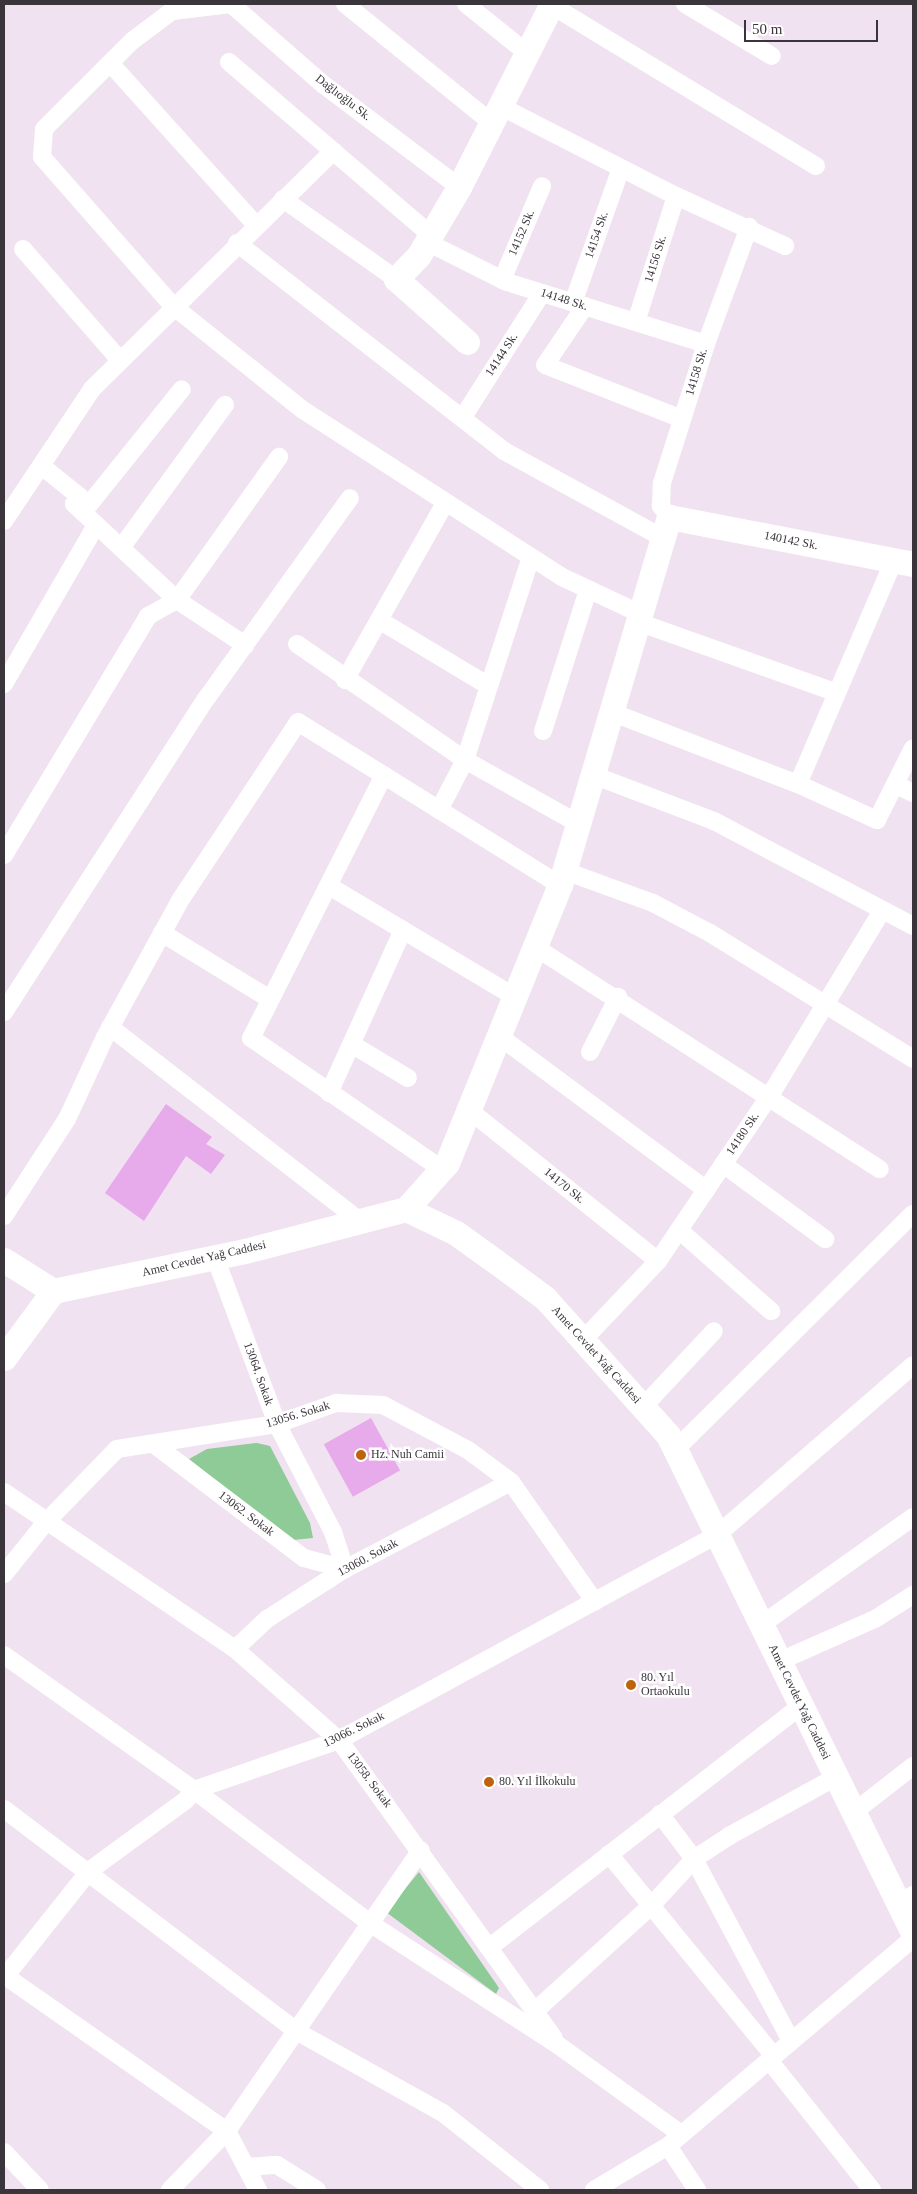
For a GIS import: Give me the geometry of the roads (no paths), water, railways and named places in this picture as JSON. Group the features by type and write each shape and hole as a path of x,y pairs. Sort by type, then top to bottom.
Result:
{"main road":[{"path":"467,342 396,280 429,239 459,187 552,5"},
{"path":"406,1209 442,1170 469,1110 562,878 666,528"},
{"name":"140142 Sk.","path":"666,528 903,562"},
{"name":"Amet Cevdet Yağ Caddesi","path":"53,1292 215,1257 406,1209 456,1233 545,1298 668,1435 836,1778 906,1900 913,1933"},
{"path":"4,1260 53,1292 4,1358"}],"street":[{"path":"346,4 496,115 621,168 676,196 749,227 785,246"},
{"path":"466,4 527,52"},
{"path":"685,4 772,56"},
{"path":"552,5 816,166"},
{"path":"238,6 172,12 110,63 44,128 42,156 173,306 303,410 530,557 639,618 837,692"},
{"name":"Dağlıoğlu Sk.","path":"238,6 324,85 459,187"},
{"name":"14148 Sk.","path":"229,62 333,151 429,239 502,280 706,344"},
{"path":"110,63 256,225"},
{"path":"4,521 43,467 92,389 173,306 333,151"},
{"name":"14154 Sk.","path":"621,168 579,305 545,365 682,418"},
{"name":"14152 Sk.","path":"502,280 542,186"},
{"name":"14156 Sk.","path":"636,322 676,196"},
{"path":"283,198 396,280"},
{"name":"14158 Sk.","path":"666,528 662,506 662,483 706,344 749,227"},
{"path":"237,243 504,451 666,528"},
{"path":"23,249 120,360"},
{"name":"14144 Sk.","path":"462,417 542,293"},
{"path":"84,511 182,389"},
{"path":"121,548 225,405"},
{"path":"4,855 148,616 177,600 279,457"},
{"path":"43,467 80,497 74,504 84,511 96,525 177,600 245,645"},
{"path":"4,1012 105,850 245,645 350,498"},
{"path":"345,680 444,503"},
{"path":"4,684 96,525"},
{"path":"439,810 465,760 530,557"},
{"path":"798,784 837,692 903,562"},
{"path":"543,731 588,590"},
{"path":"379,620 489,686"},
{"path":"297,644 345,680 465,760 578,824"},
{"path":"612,712 798,784 877,820 913,748"},
{"path":"4,1216 67,1119 110,1027 162,934 298,722 439,810 562,878 653,903 828,1002 913,1058"},
{"path":"384,775 329,886 268,998 251,1038 442,1170"},
{"path":"593,776 714,821 882,911 911,921"},
{"path":"896,785 913,794"},
{"path":"329,886 515,997"},
{"name":"14180 Sk.","path":"582,1340 658,1261 770,1094 882,911"},
{"path":"329,1093 353,1045 403,930"},
{"path":"162,934 268,998"},
{"path":"535,947 618,997 770,1094 880,1169"},
{"path":"590,1052 618,997"},
{"path":"110,1027 359,1220"},
{"path":"499,1036 706,1190"},
{"path":"353,1045 408,1078"},
{"name":"14170 Sk.","path":"469,1110 658,1261"},
{"path":"723,1164 825,1239"},
{"path":"675,1450 913,1214"},
{"path":"679,1230 771,1311"},
{"name":"13064. Sokak","path":"215,1257 277,1424 333,1532 345,1569"},
{"path":"642,1408 714,1331"},
{"name":"13066. Sokak","path":"4,1976 89,1870 186,1800 194,1790 339,1740 717,1535 913,1365"},
{"name":"13056. Sokak","path":"4,1574 46,1522 117,1449 155,1445 277,1424 336,1403 383,1405 468,1450 512,1482 595,1602"},
{"name":"13062. Sokak","path":"155,1445 304,1558 345,1569"},
{"name":"13060. Sokak","path":"236,1649 267,1619 345,1569 512,1482"},
{"name":"13058. Sokak","path":"4,1492 236,1649 339,1740 421,1850 558,2045"},
{"path":"762,1625 913,1517"},
{"path":"780,1661 875,1619 913,1595"},
{"path":"4,1655 194,1790 371,1924 558,2045 681,2134"},
{"path":"490,1947 801,1706"},
{"path":"854,1812 913,1766"},
{"path":"535,2011 651,1906 694,1859 729,1836 836,1778"},
{"path":"4,1809 89,1870 296,2032 443,2113 540,2190"},
{"path":"660,1814 694,1859 791,2041"},
{"path":"170,2190 227,2131 421,1850"},
{"path":"608,1854 771,2058 872,2190"},
{"path":"594,2190 668,2146 913,1938"},
{"path":"4,1976 227,2131 258,2190"},
{"path":"668,2146 698,2190"},
{"path":"4,2152 40,2190"},
{"path":"246,2167 277,2165 317,2190"}],"place":[{"name":"Hz. Nuh Camii","path":"361,1455"},
{"name":"80. Yıl Ortaokulu","path":"631,1685"},
{"name":"80. Yıl İlkokulu","path":"489,1782"}]}
